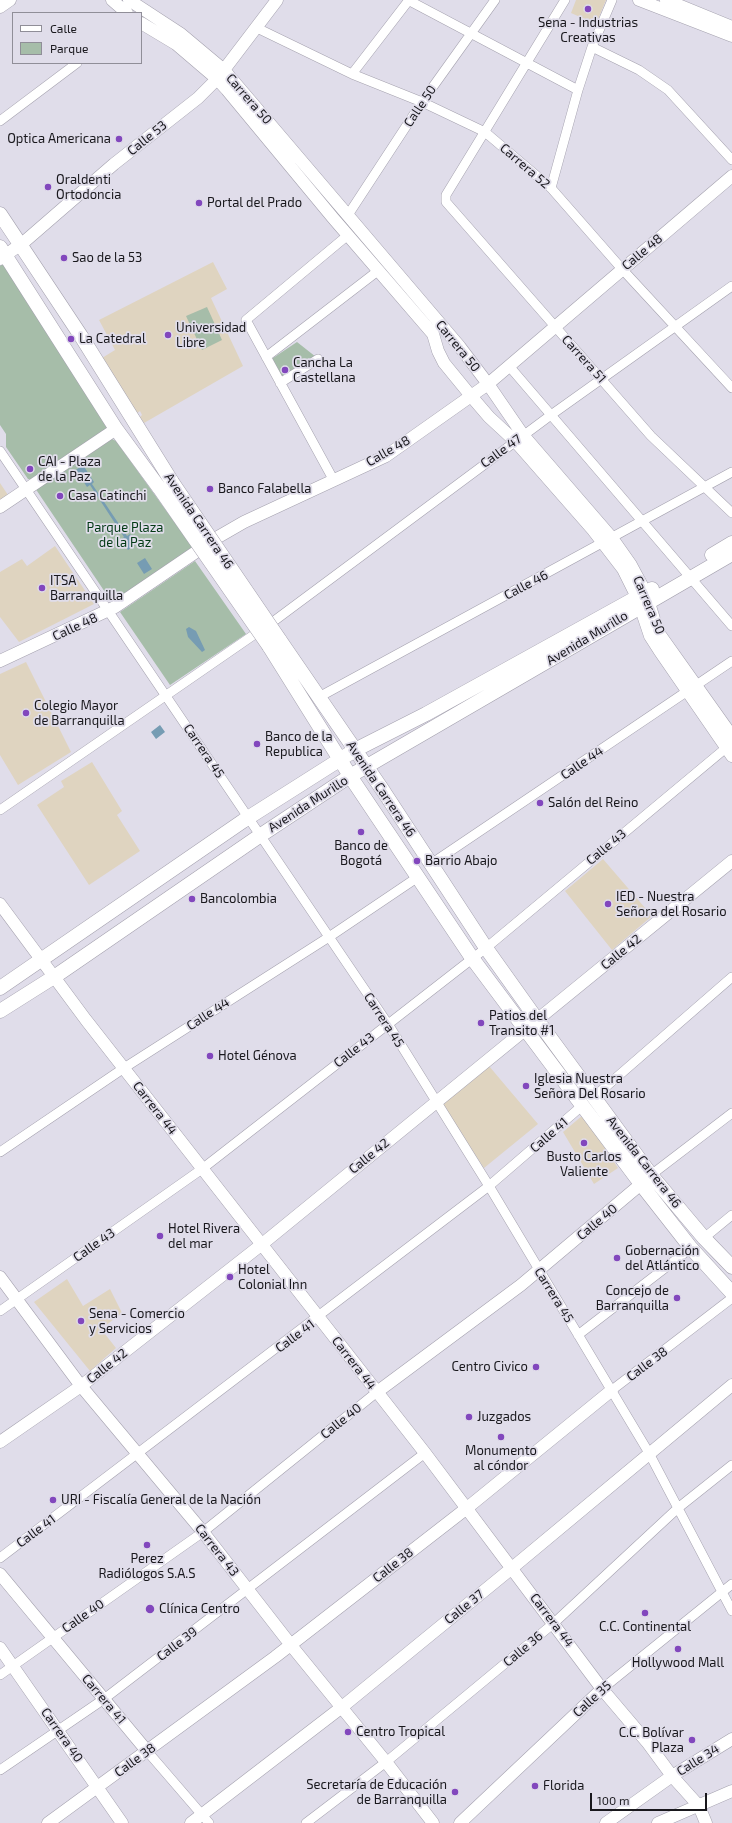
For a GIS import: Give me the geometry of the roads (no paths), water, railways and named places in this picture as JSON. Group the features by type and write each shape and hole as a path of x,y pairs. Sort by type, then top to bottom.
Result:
{"main road":[{"name":"Avenida Carrera 46","path":"0,214 21,244 277,647 330,745 350,776 472,958 527,1029 589,1101"},
{"name":"Avenida Carrera 46","path":"2,253 133,454 277,647 319,697 486,948 538,1021 589,1101 646,1179 691,1248 732,1293"},
{"name":"Avenida Murillo","path":"687,575 732,543"},
{"name":"Avenida Murillo","path":"0,1011 53,977 261,835 366,766 401,748 643,600 687,575 732,554"},
{"name":"Avenida Murillo","path":"0,988 249,818 355,750 643,600"},
{"path":"325,770 331,757 330,745"},
{"name":"Avenida Carrera 46","path":"646,1179 732,1267"}],"street":[{"path":"0,7 10,0"},
{"path":"112,0 126,12"},
{"name":"Carrera 50","path":"129,0 181,34 220,74 348,215 460,347 488,384 519,438 608,541 631,565 643,600 650,636 732,736"},
{"name":"Calle 53","path":"2,253 21,244 114,164 198,98 220,74 257,28 277,0"},
{"path":"352,74 408,0 578,90"},
{"name":"Calle 50","path":"348,215 422,102 495,0"},
{"path":"485,132 565,0"},
{"path":"551,188 578,90 592,47 612,0"},
{"path":"639,0 732,36"},
{"path":"666,0 732,27"},
{"name":"Carrera 50","path":"142,24 176,44 220,74 348,235 433,334 438,351 444,363 462,386 482,410 519,438"},
{"name":"Carrera 52","path":"257,28 352,74 422,102 485,132 551,188 732,388"},
{"path":"592,47 639,70 668,90 732,160"},
{"path":"0,121 76,64"},
{"name":"Carrera 51","path":"485,132 445,198 446,202 602,378 651,436 732,513"},
{"name":"Calle 48","path":"0,660 109,611 218,537 244,522 333,479 386,456 488,384 622,268 732,176"},
{"path":"333,479 246,320 348,235"},
{"path":"266,357 379,270"},
{"name":"Calle 47","path":"274,621 519,438 732,286"},
{"path":"280,383 318,359"},
{"path":"509,366 732,626"},
{"path":"462,386 469,387 475,385 479,380 479,373"},
{"path":"482,410 483,404 487,399 493,398 498,400"},
{"path":"0,507 116,428"},
{"path":"133,454 156,492 266,652 277,647 286,639 168,464 147,442"},
{"name":"Carrera 45","path":"0,451 388,1024 489,1186 650,1453 732,1611"},
{"name":"Calle 46","path":"319,697 608,541 641,521 732,472"},
{"path":"0,810 255,634"},
{"name":"Calle 44","path":"431,864 732,661"},
{"name":"Carrera 50","path":"692,689 730,749"},
{"name":"Calle 43","path":"0,1311 202,1169 486,948 730,749"},
{"name":"Calle 42","path":"0,1442 81,1386 261,1245 538,1021 732,861"},
{"name":"Calle 44","path":"0,1152 124,1068 329,937 418,877"},
{"name":"Carrera 44","path":"0,904 53,977 425,1453 602,1688 647,1742 672,1776 699,1806 706,1823"},
{"name":"Calle 41","path":"0,1558 318,1318 489,1186 732,977"},
{"name":"Calle 40","path":"0,1675 203,1532 377,1392 539,1270 646,1179 732,1113"},
{"path":"704,1238 732,1216"},
{"path":"578,1335 691,1248"},
{"name":"Carrera 43","path":"0,1277 81,1386 203,1532 433,1823"},
{"name":"Calle 38","path":"48,1823 98,1788 291,1645 467,1508 612,1390 732,1298"},
{"name":"Calle 37","path":"191,1823 206,1819 732,1385"},
{"name":"Calle 39","path":"0,1770 104,1699 425,1453"},
{"name":"Calle 36","path":"306,1823 386,1762 554,1623 678,1508 732,1465"},
{"name":"Carrera 41","path":"0,1574 147,1751 206,1819"},
{"name":"Calle 35","path":"460,1823 602,1688 732,1584"},
{"name":"Carrera 40","path":"0,1648 122,1823"},
{"name":"Calle 34","path":"606,1823 672,1776 732,1739"},
{"path":"658,1823 732,1791"}],"water":[{"path":"83,465 94,482 92,484 127,536 130,534 136,544 128,550 121,540 124,537 90,485 87,487 76,470"},
{"path":"145,558 152,569 144,574 137,563"},
{"path":"189,627 196,631 205,650 202,652 188,637 186,629"},
{"path":"160,725 165,732 156,739 151,732"}],"place":[{"name":"Sena - Industrias Creativas","path":"588,9"},
{"name":"Optica Americana","path":"119,139"},
{"name":"Oraldenti Ortodoncia","path":"48,187"},
{"name":"Portal del Prado","path":"199,203"},
{"name":"Sao de la 53","path":"64,258"},
{"name":"Universidad Libre","path":"168,335"},
{"name":"La Catedral","path":"71,339"},
{"name":"Cancha La Castellana","path":"285,370"},
{"name":"CAI - Plaza de la Paz","path":"30,469"},
{"name":"Banco Falabella","path":"210,489"},
{"name":"Casa Catinchi","path":"60,496"},
{"name":"ITSA Barranquilla","path":"42,588"},
{"name":"Colegio Mayor de Barranquilla","path":"26,713"},
{"name":"Banco de la Republica","path":"257,744"},
{"name":"Salón del Reino","path":"540,803"},
{"name":"Banco de Bogotá","path":"361,832"},
{"name":"Barrio Abajo","path":"417,861"},
{"name":"Bancolombia","path":"192,899"},
{"name":"IED - Nuestra Señora del Rosario","path":"608,904"},
{"name":"Patios del Transito #1","path":"481,1023"},
{"name":"Hotel Génova","path":"210,1056"},
{"name":"Iglesia Nuestra Señora Del Rosario","path":"526,1086"},
{"name":"Busto Carlos Valiente","path":"584,1143"},
{"name":"Hotel Rivera del mar","path":"160,1236"},
{"name":"Gobernación del Atlántico","path":"617,1258"},
{"name":"Hotel Colonial Inn","path":"230,1277"},
{"name":"Concejo de Barranquilla","path":"677,1298"},
{"name":"Sena - Comercio y Servicios","path":"81,1321"},
{"name":"Centro Civico","path":"536,1367"},
{"name":"Juzgados","path":"469,1417"},
{"name":"Monumento al cóndor","path":"501,1437"},
{"name":"URI - Fiscalía General de la Nación","path":"53,1500"},
{"name":"Perez Radiólogos S.A.S","path":"147,1545"},
{"name":"Clínica Centro","path":"150,1609"},
{"name":"C.C. Continental","path":"645,1613"},
{"name":"Hollywood Mall","path":"678,1649"},
{"name":"Centro Tropical","path":"348,1732"},
{"name":"C.C. Bolívar Plaza","path":"692,1740"},
{"name":"Florida","path":"535,1786"},
{"name":"Secretaría de Educación de Barranquilla","path":"455,1792"}],"park label":[{"name":"Parque Plaza de la Paz","path":"125,536"}]}
